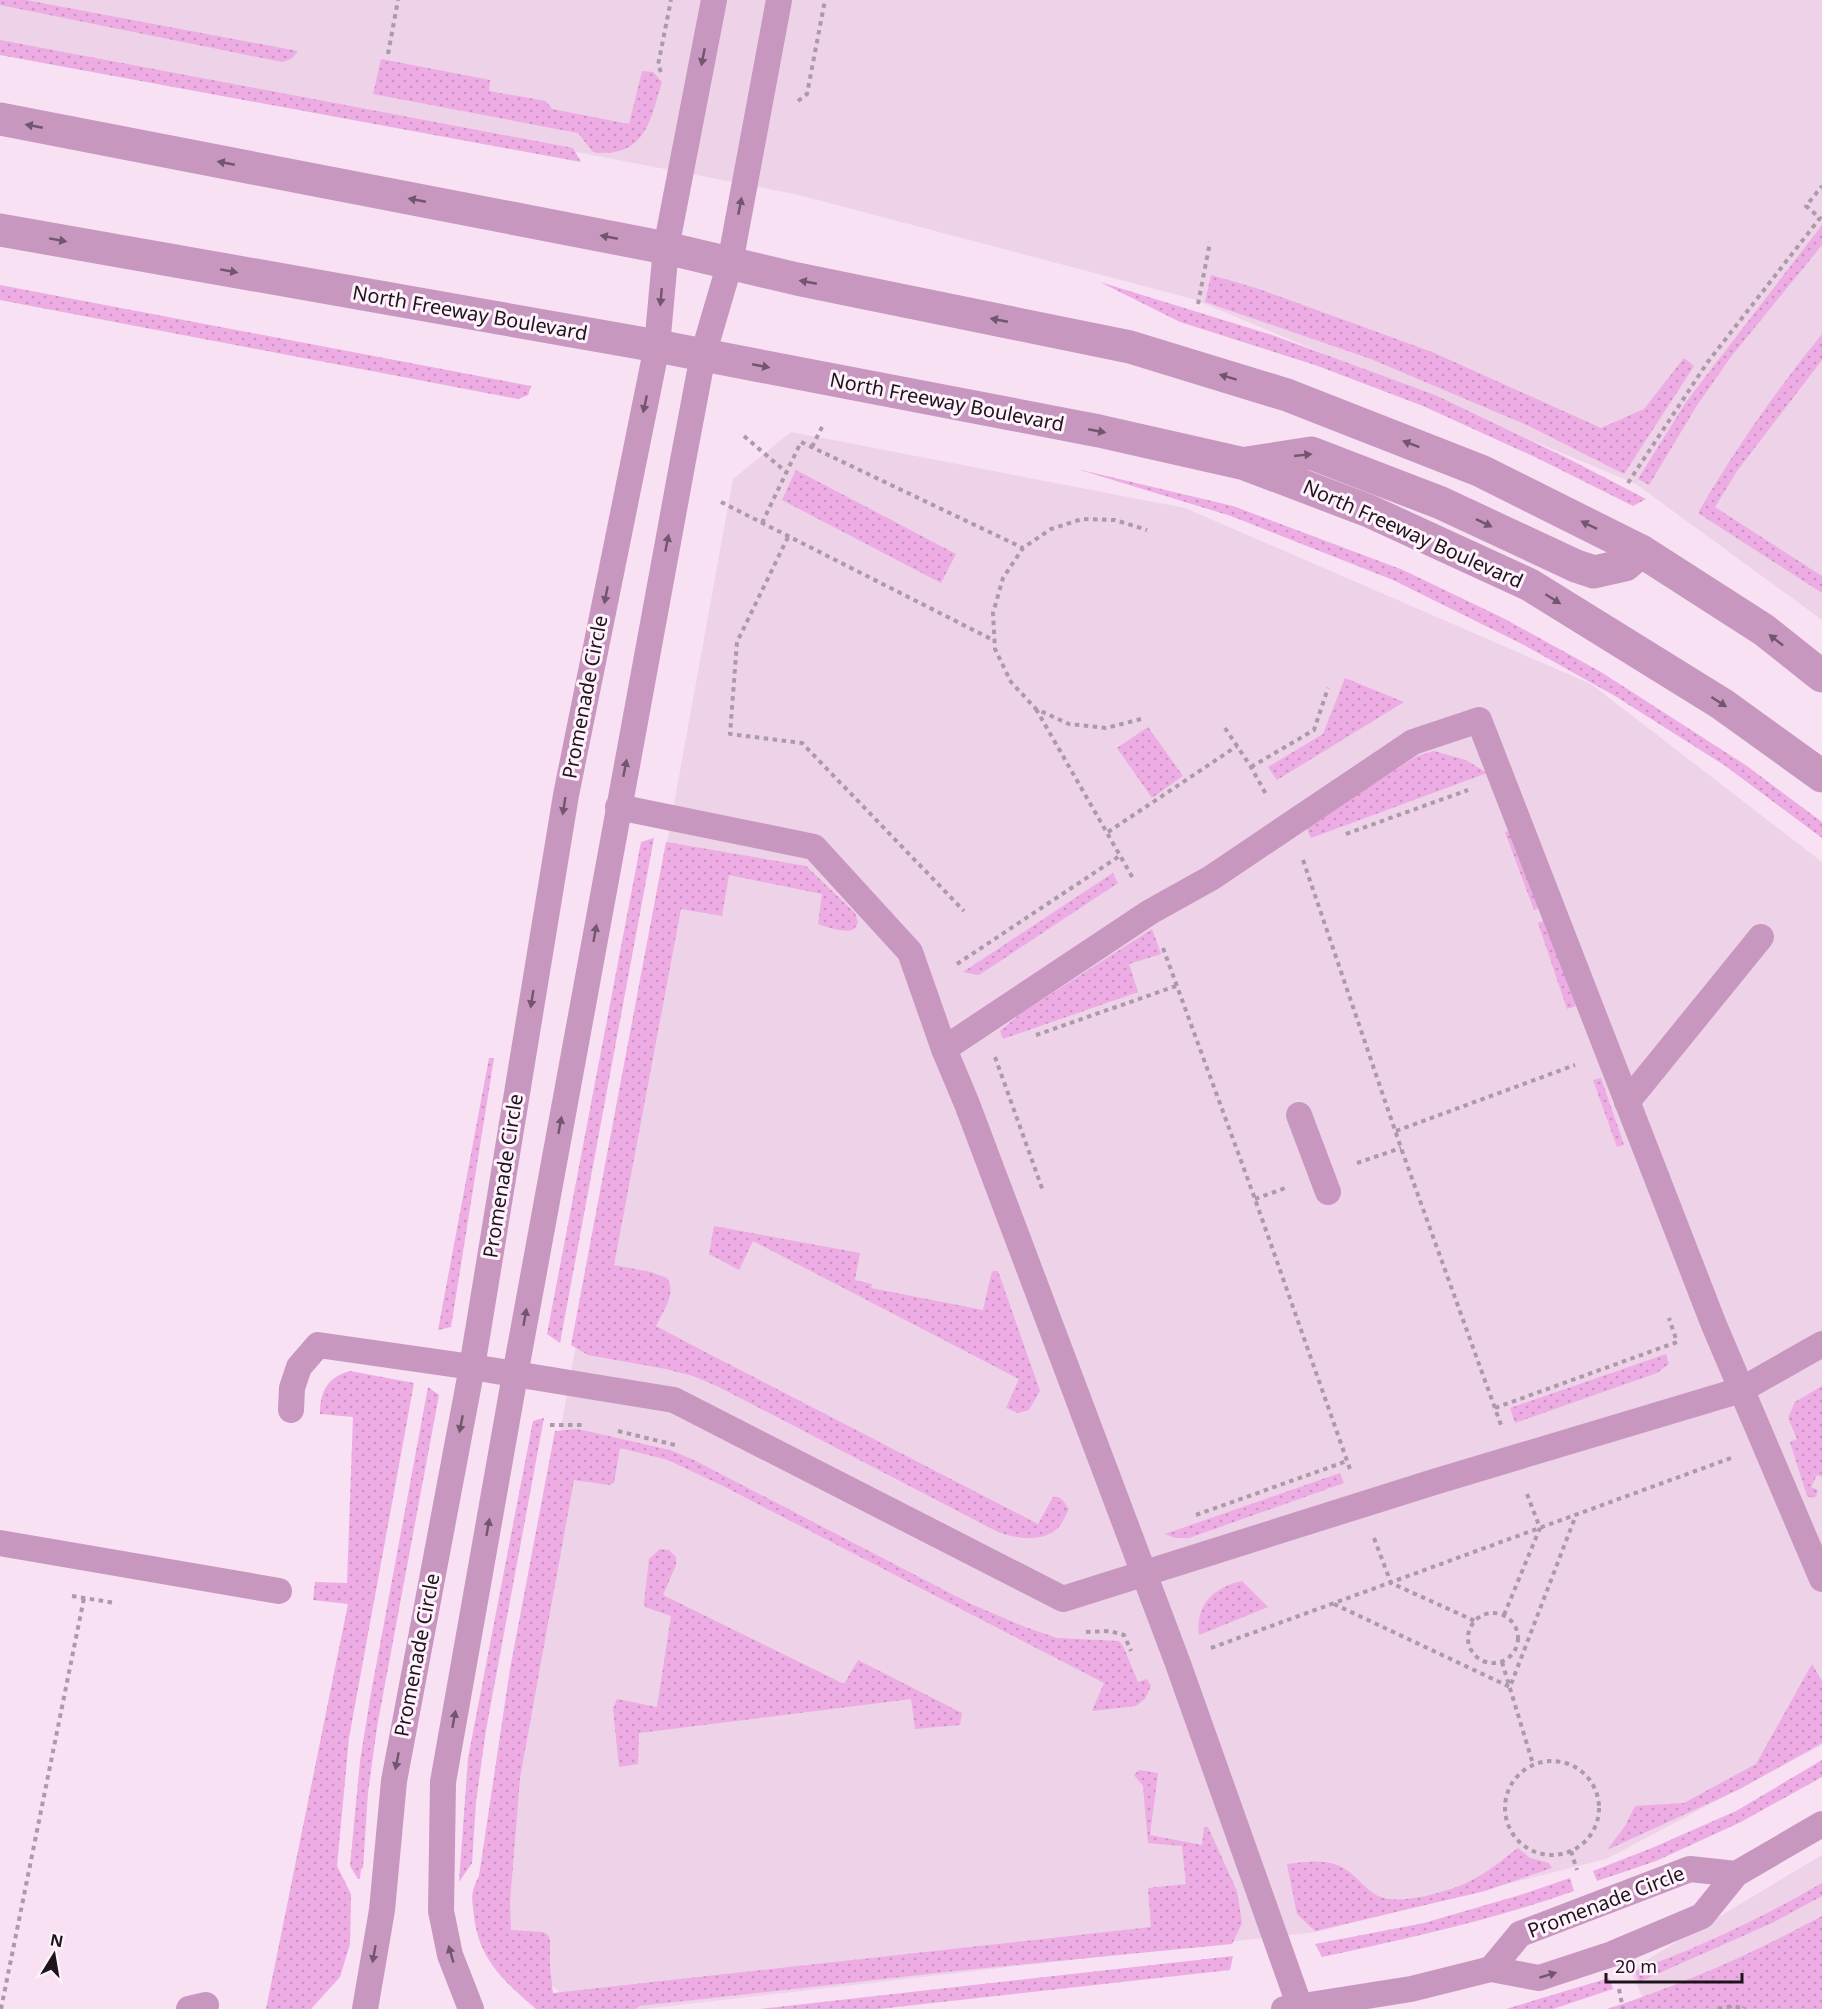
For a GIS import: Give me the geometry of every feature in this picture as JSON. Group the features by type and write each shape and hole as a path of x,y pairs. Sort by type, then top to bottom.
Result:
{"street":[{"path":"0,119 666,248 796,279 1130,347 1287,395 1481,471 1641,551 1764,630 1822,676"},
{"name":"North Freeway Boulevard","path":"0,230 657,346 1099,431 1245,464 1369,511 1530,585 1722,704 1822,776"},
{"path":"1245,464 1311,453 1441,502 1565,562 1594,572 1625,565 1641,551"}],"lane":[{"name":"Promenade Circle","path":"365,2009 382,1910 394,1781 472,1367 566,795 657,346 666,248 714,0"},
{"path":"471,2009 450,1955 441,1911 443,1782 618,807 703,355 730,263 780,0"},
{"path":"944,1049 1150,912 1211,878 1413,742 1479,720 1714,1325 1822,1579"},
{"path":"618,807 814,847 910,952 944,1049 971,1115 1203,1733 1292,2008 1411,1989 1491,1969 1539,1978 1612,1954 1702,1916 1736,1874 1822,1824"},
{"path":"1627,1102 1761,937"},
{"path":"1299,1115 1328,1192"},
{"path":"291,1410 292,1388 299,1366 318,1345 674,1400 1063,1599 1514,1458 1741,1390 1822,1344"},
{"path":"0,1543 279,1592"},
{"name":"Promenade Circle","path":"1491,1969 1521,1934 1531,1930 1690,1869 1736,1874"}],"path":[{"path":"388,54 398,0"},
{"path":"1628,483 1707,363 1820,218 1806,206 1822,186"},
{"path":"1198,304 1210,242"},
{"path":"812,447 824,423"},
{"path":"744,436 786,472"},
{"path":"762,523 801,442 1023,548"},
{"path":"721,502 995,642"},
{"path":"1146,530 1115,520 1082,519 1051,529 1023,548 1003,578 993,613 995,649 1011,682 1036,709 1121,855 1150,912 1391,1583 1475,1621"},
{"path":"788,537 737,642 730,734 802,743 964,910"},
{"path":"1251,767 1314,730 1328,688"},
{"path":"1036,709 1069,724 1106,728 1141,719"},
{"path":"1225,728 1251,767 1284,828 1300,851 1396,1131 1540,1528 1504,1614"},
{"path":"1108,832 1238,746"},
{"path":"1343,835 1472,789"},
{"path":"957,964 1121,855"},
{"path":"1025,1039 1176,986"},
{"path":"993,1050 1044,1194"},
{"path":"1396,1131 1580,1063"},
{"path":"1495,1408 1677,1342 1665,1308"},
{"path":"1194,1516 1347,1461"},
{"path":"1510,1687 1576,1515"},
{"path":"1,2009 84,1598"},
{"path":"1333,1604 1510,1687"},
{"path":"1486,1613 1504,1614 1511,1620 1519,1635 1514,1652 1502,1662 1495,1664 1479,1659 1468,1639 1469,1631 1475,1621 1486,1613"},
{"path":"1502,1662 1533,1764"},
{"path":"1554,1761 1569,1764 1581,1771 1592,1782 1595,1789 1600,1810 1596,1824 1588,1839 1570,1851 1560,1855 1543,1855 1527,1849 1515,1838 1506,1824 1504,1807 1507,1791 1515,1778 1533,1764 1554,1761"},
{"path":"1570,1851 1577,1870"},
{"path":"1718,2009 1732,2006 1746,2009"}],"shaded area":[{"path":"0,0 1822,0 1822,620 1636,484 1193,299 795,194 0,41"},
{"path":"0,0 26,0 298,51 291,59 282,62 0,5"},
{"path":"0,40 573,148 581,162 0,55"},
{"path":"381,59 490,80 489,91 546,101 552,109 629,124 642,71 653,72 662,82 649,123 635,143 624,150 610,153 593,152 578,133 373,94"},
{"path":"1822,225 1822,245 1730,358 1696,407 1649,485 1638,479 1686,402"},
{"path":"1211,275 1259,289 1432,352 1601,428 1644,409 1684,358 1694,366 1624,474 1529,426 1371,359 1205,302"},
{"path":"1100,282 1272,335 1435,395 1569,459 1646,499 1633,506 1537,458 1423,406 1315,365 1180,322"},
{"path":"0,285 531,386 528,395 518,399 0,300"},
{"path":"1822,334 1822,360 1737,471 1715,507 1822,576 1822,593 1698,513 1757,421"},
{"path":"791,432 1185,508 1591,684 1822,862 1822,1745 1606,1859 1316,1932 643,2009 579,2009 501,1941 481,1869 733,479"},
{"path":"1077,469 1233,506 1403,570 1503,618 1601,672 1747,766 1822,822 1822,838 1724,765 1615,696 1524,645 1393,580 1231,516"},
{"path":"796,470 956,554 941,583 782,500"},
{"path":"1345,678 1404,702 1277,780 1268,767 1323,734"},
{"path":"1148,727 1183,776 1152,798 1117,748"},
{"path":"1434,751 1466,760 1487,773 1311,838 1306,827 1417,756"},
{"path":"1513,830 1541,907 1534,910 1505,832"},
{"path":"654,838 560,1343 547,1334 641,842"},
{"path":"666,842 806,866 855,913 858,922 854,929 849,931 818,924 822,894 729,875 722,916 681,909 614,1265 651,1272 667,1278 670,1284 670,1296 656,1326 688,1343 1038,1524 1053,1497 1061,1498 1069,1509 1059,1527 1046,1536 1030,1538 998,1532 719,1387 693,1376 588,1355 571,1345"},
{"path":"1113,873 1118,883 979,975 963,972"},
{"path":"1546,920 1576,1006 1567,1009 1538,923"},
{"path":"1152,929 1161,954 1129,964 1138,992 1003,1039 1000,1031 1020,1014"},
{"path":"489,1058 494,1058 451,1327 438,1330"},
{"path":"1601,1078 1624,1145 1617,1147 1593,1080"},
{"path":"714,1226 860,1253 855,1280 872,1284 871,1288 983,1310 991,1275 993,1271 998,1271 1040,1391 1029,1410 1018,1413 1006,1408 1019,1379 753,1241 739,1270 709,1254"},
{"path":"1666,1354 1669,1364 1657,1373 1515,1423 1510,1408"},
{"path":"350,1371 414,1383 349,1738 337,1866 351,1894 350,1944 340,1977 311,2009 266,2009 348,1604 313,1600 315,1582 347,1583 353,1417 320,1414 321,1399 326,1386 336,1377"},
{"path":"1822,1386 1822,1477 1817,1475 1811,1487 1818,1490 1816,1497 1812,1498 1807,1496 1790,1442 1797,1439 1788,1418 1795,1402"},
{"path":"428,1387 439,1395 377,1727 368,1793 363,1868 360,1879 358,1879 350,1866 360,1761"},
{"path":"544,1418 486,1730 476,1802 472,1863 459,1882 468,1758 533,1421"},
{"path":"578,1429 670,1450 694,1460 971,1604 1025,1627 1057,1638 1119,1641 1138,1682 1147,1679 1151,1686 1145,1699 1136,1706 1092,1711 1104,1683 723,1486 668,1460 620,1448 614,1483 609,1485 574,1480 520,1778 510,1902 511,1930 543,1932 548,1935 553,1993 1151,1927 1148,1888 1186,1884 1182,1846 1148,1843 1143,1786 1134,1775 1139,1770 1158,1773 1150,1835 1202,1845 1204,1827 1208,1827 1237,1891 1242,1923 1232,1944 955,1971 639,2006 636,2009 536,2009 504,1979 488,1958 477,1932 472,1896 479,1876 510,1669 555,1431"},
{"path":"1340,1473 1344,1483 1189,1538 1175,1538 1165,1534"},
{"path":"660,1549 669,1550 676,1557 676,1565 663,1595 844,1684 858,1660 962,1713 960,1725 915,1729 911,1699 639,1733 638,1764 619,1767 613,1709 617,1699 657,1707 671,1616 645,1607 644,1603 649,1559"},
{"path":"1242,1581 1268,1607 1199,1635 1200,1615 1208,1599 1223,1588"},
{"path":"1812,1664 1822,1681 1822,1743 1740,1789 1607,1850 1625,1826 1635,1806 1684,1803 1756,1764"},
{"path":"1822,1760 1822,1777 1741,1822 1656,1861 1597,1881 1593,1871 1736,1811"},
{"path":"1518,1848 1530,1858 1549,1863 1552,1868 1485,1891 1315,1931 1297,1914 1287,1864 1313,1861 1338,1865 1378,1896 1387,1899 1410,1899 1448,1890 1475,1879"},
{"path":"1822,1855 1822,2009 1648,2009 1630,1970"},
{"path":"1570,1878 1574,1891 1449,1928 1322,1957 1315,1944 1424,1923"},
{"path":"1822,1883 1822,1896 1772,1923 1639,1982 1635,1971 1730,1931"},
{"path":"1822,1916 1822,2009 1607,2009 1662,1990 1717,1967"},
{"path":"1233,1956 1230,1970 879,2009 760,2009"},
{"path":"1609,1978 1613,1989 1553,2009 1506,2009"}]}
